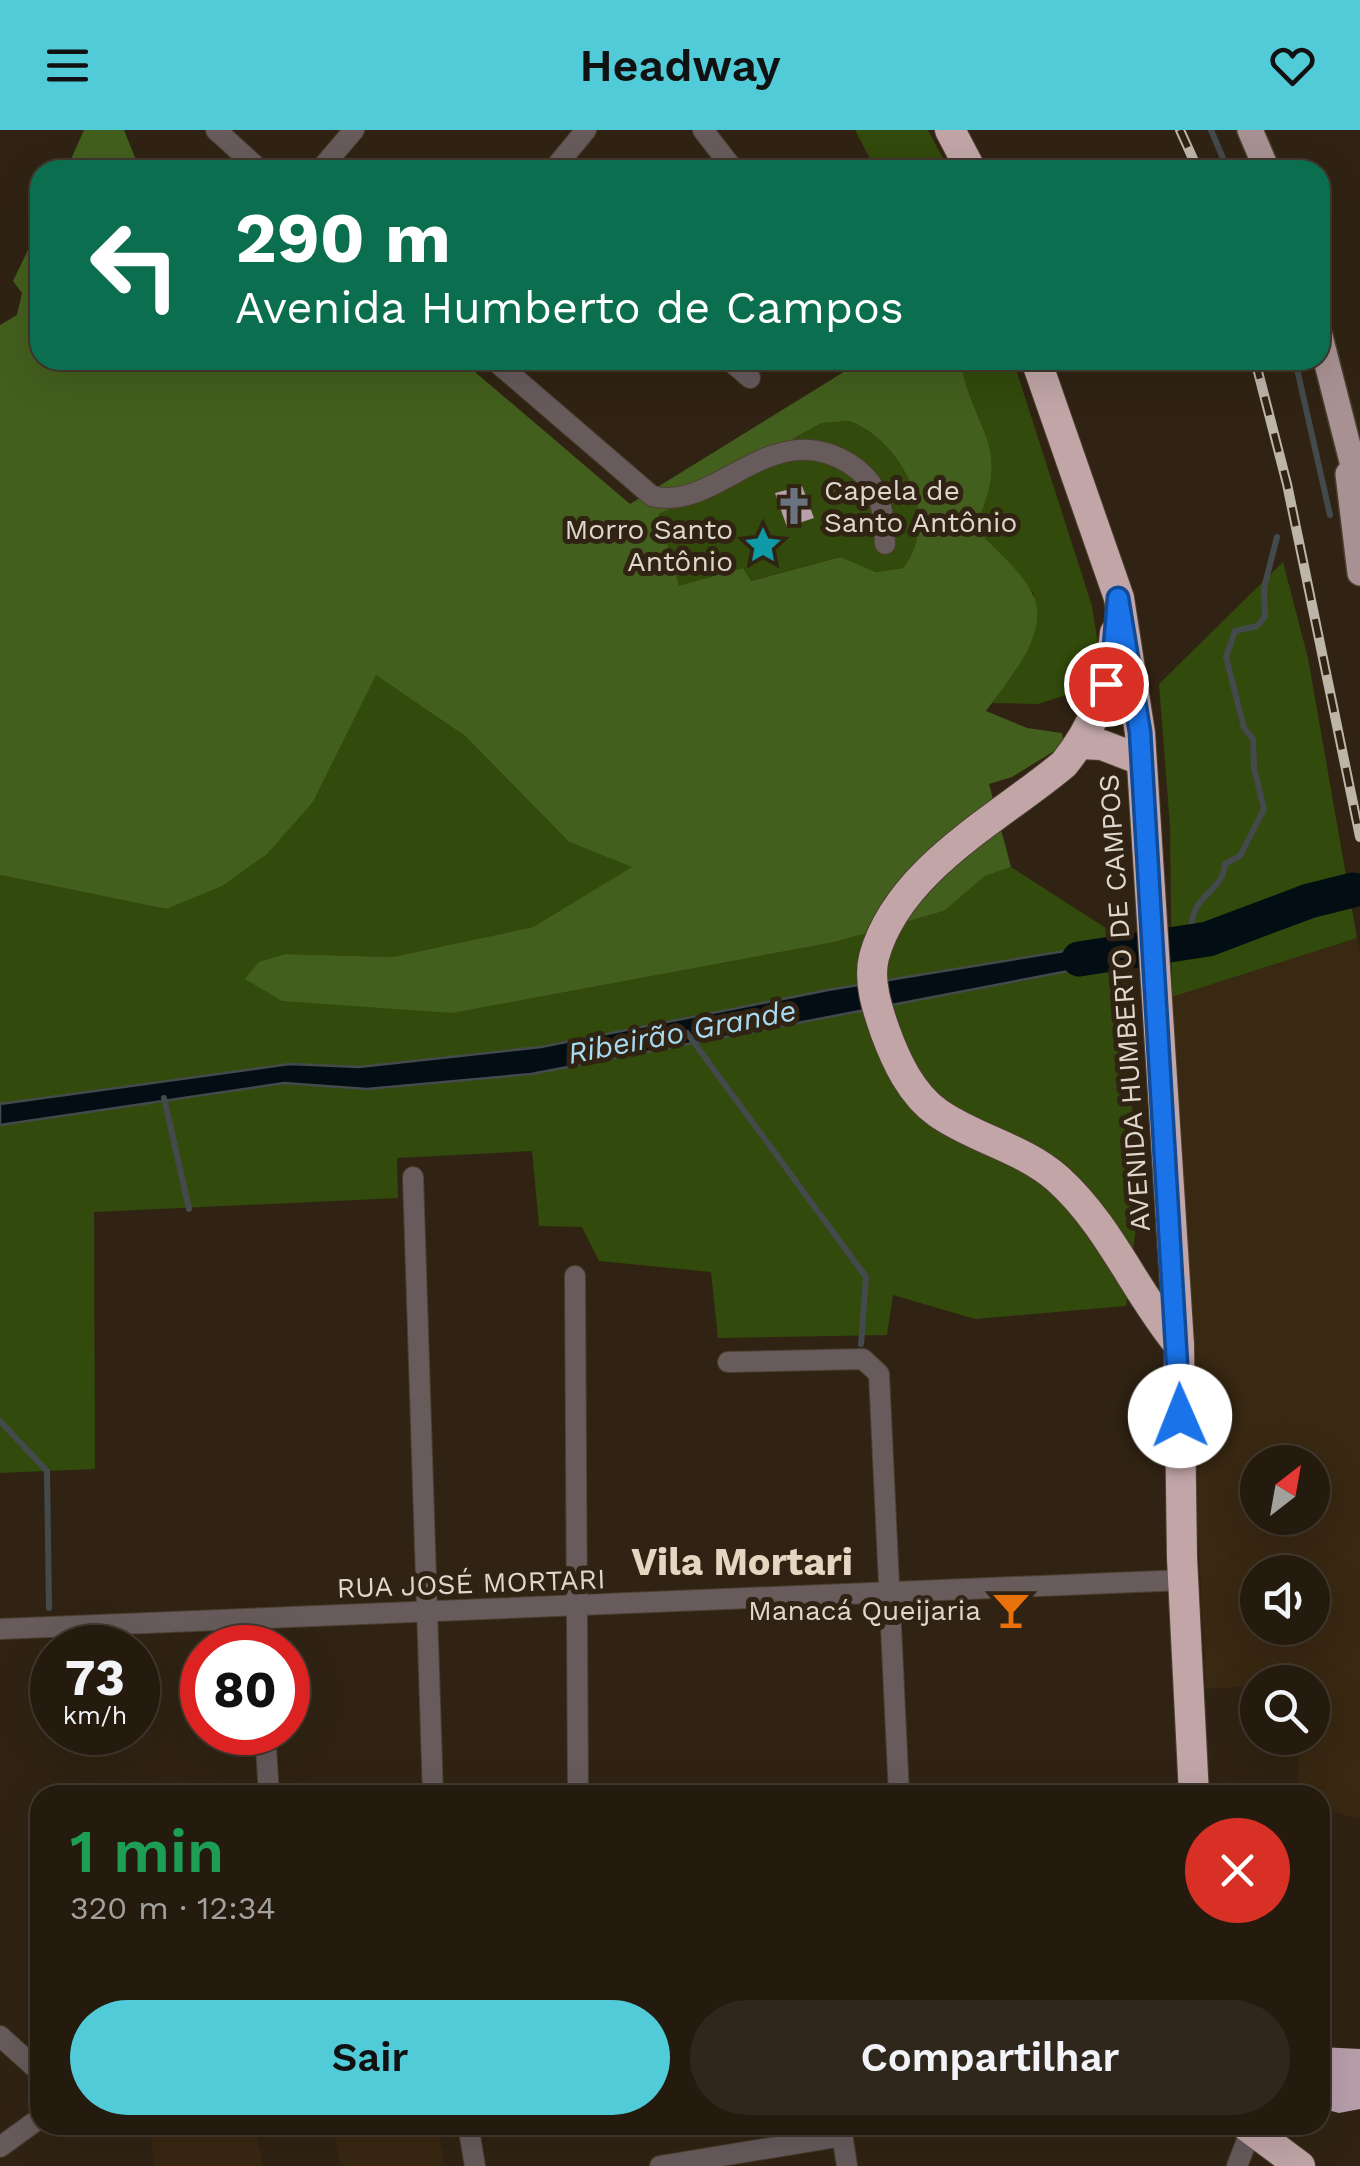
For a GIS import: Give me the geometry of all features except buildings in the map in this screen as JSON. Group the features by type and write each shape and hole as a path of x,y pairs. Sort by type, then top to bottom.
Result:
{"highway":[{"path":"950,130 966,160"},
{"name":"AVENIDA HUMBERTO DE CAMPOS","path":"1039,370 1118,598 1140,732 1149,925 1179,1345 1194,1785"},
{"name":"AVENIDA HUMBERTO DE CAMPOS","path":"1118,598 1113,659 1098,710 1080,744 1054,773 923,877 896,910 874,959 873,989 896,1060 936,1112 1023,1155 1057,1178 1094,1217 1153,1314 1179,1345"},
{"path":"1080,744 1102,745 1141,760"},
{"path":"1258,2135 1300,2166"}],"main road":[{"path":"1250,130 1263,160"},
{"path":"1328,370 1360,493"},
{"path":"1347,454 1348,497 1360,573"}],"street":[{"path":"216,130 249,160"},
{"path":"328,160 354,130"},
{"path":"560,160 586,130"},
{"path":"704,130 726,160"},
{"path":"506,370 652,496 681,496 778,452 815,450 838,457 876,487 884,506 885,544"},
{"path":"741,370 750,378"},
{"path":"413,1178 433,1785"},
{"path":"576,1276 578,1785"},
{"path":"728,1362 864,1359 876,1367 892,1593 899,1785"},
{"name":"RUA JOSÉ MORTARI","path":"0,1629 1184,1580"},
{"path":"258,1619 258,1625"},
{"path":"266,1755 268,1785"},
{"path":"0,2036 30,2063"},
{"path":"0,2147 30,2125"},
{"path":"469,2135 474,2166"},
{"path":"660,2166 821,2135"},
{"path":"843,2135 848,2166"},
{"path":"1236,2166 1246,2135"}],"shaded area":[{"path":"1357,938 1360,1819 1330,1811 1330,1785 1298,1785 1299,1755 1330,1755 1330,1665 1240,1665 1240,1687 1206,1689 1172,997"},
{"path":"150,2135 256,2135 263,2166 155,2166"},
{"path":"334,2135 439,2135 444,2166 341,2166"}],"green space":[{"path":"84,130 124,130 136,160 70,160"},
{"path":"855,130 928,130 944,160 871,160"},
{"path":"30,246 30,370 473,370 630,504 847,370 963,370 991,458 986,499 975,528 1021,576 1037,608 1037,623 1025,655 986,711 1027,728 1062,733 1064,745 1012,777 989,784 1011,867 985,876 944,911 835,942 453,1013 282,1001 245,979 259,962 285,954 392,957 533,927 632,867 569,842 465,736 376,675 313,802 267,854 222,886 166,909 0,875 0,325 17,315 22,293 13,281","holes":["849,421 885,445 900,463 917,505 914,548 903,568 876,572 840,557 751,581 743,568 679,586 659,514 778,460 794,438 822,423"]},
{"path":"963,370 1016,370 1092,606 1104,683 1038,704 992,703 1017,669 1034,594 975,528 986,499 991,458"},
{"path":"849,421 885,445 910,483 918,527 914,548 903,568 876,572 839,557 750,581 743,568 679,587 659,514 778,460 794,438 822,423"},
{"path":"1283,562 1308,658 1357,938 1172,997 1170,826 1159,684"},
{"path":"376,674 465,736 569,842 633,867 533,927 392,957 285,954 453,1013 835,942 944,911 985,876 1011,867 1126,941 828,990 541,1047 359,1067 290,1064 0,1104 0,875 166,909 313,802"},
{"path":"1126,960 1137,1220 1126,1306 975,1319 893,1295 887,1335 718,1338 711,1272 599,1261 582,1227 539,1226 532,1151 397,1158 398,1198 94,1212 95,1469 0,1473 0,1125 284,1083 367,1089 531,1074"}],"water":[{"path":"1126,941 1126,960 531,1074 367,1089 284,1083 0,1125 0,1104 290,1064 359,1067 541,1047 828,990"}],"waterway":[{"path":"1211,130 1224,160"},
{"path":"1297,370 1330,515"},
{"path":"1182,943 1197,906 1220,879 1225,864 1240,856 1264,809 1254,768 1253,739 1244,728 1226,657 1235,631 1257,626 1265,617 1264,588 1277,537"},
{"name":"Ribeirão Grande","path":"1079,959 1208,939 1309,901 1353,890"},
{"path":"687,1033 866,1277 861,1344"},
{"path":"164,1098 189,1209"},
{"path":"0,1421 47,1471 49,1608"}],"railway":[{"path":"1180,130 1194,160"},
{"path":"1258,370 1287,484 1360,837"}],"place":[{"name":"Capela de Santo Antônio","path":"794,506"},
{"name":"Morro Santo Antônio","path":"763,545"},
{"name":"Manacá Queijaria","path":"1011,1610"}],"district":[{"name":"Vila Mortari","path":"742,1562"}],"route":[{"path":"1106,684 1113,659 1118,598 1140,732 1150,947 1179,1345 1180,1416"}]}
